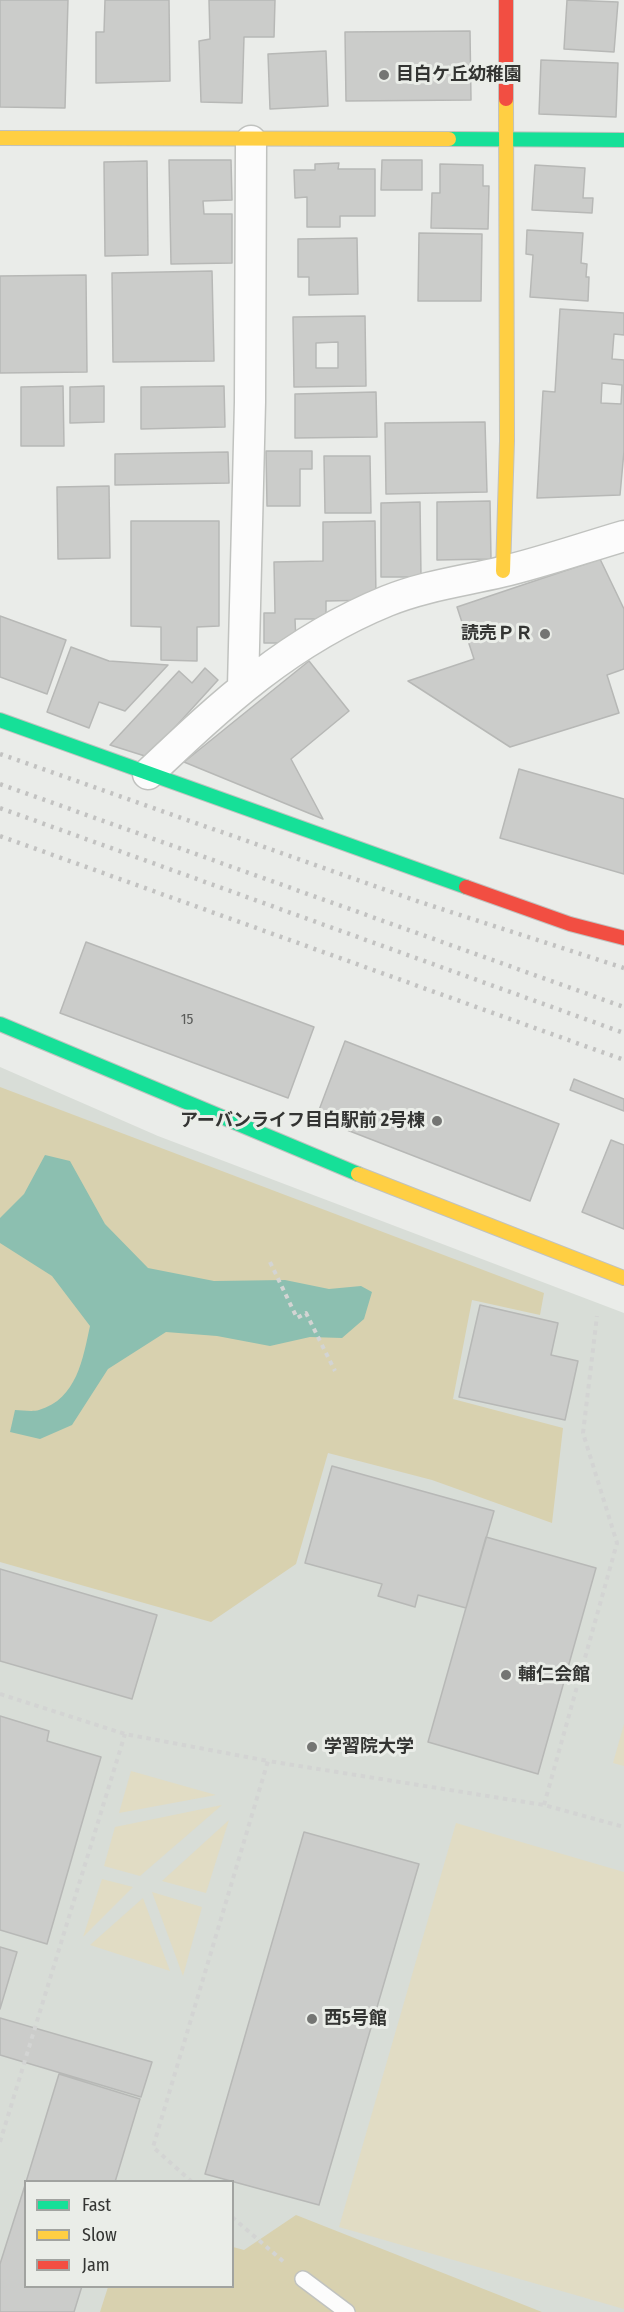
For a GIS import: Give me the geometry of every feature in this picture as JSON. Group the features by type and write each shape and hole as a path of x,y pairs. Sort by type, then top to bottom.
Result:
{"street":[{"path":"503,572 507,441 506,0"},
{"path":"0,138 251,141 624,140"},
{"path":"243,687 250,402 251,141"},
{"path":"148,774 224,702 264,670 323,632 387,601 445,583 503,572 624,536"},
{"path":"0,720 570,924 624,938"},
{"path":"0,1024 334,1165 624,1278"}],"lane":[{"path":"303,2279 347,2312"}],"path":[{"path":"270,1262 297,1317 306,1313 335,1371"},
{"path":"544,1805 617,1543 583,1433 597,1316"},
{"path":"0,1694 125,1734 268,1761 544,1805 624,1827"},
{"path":"0,2142 2,2128 125,1734"},
{"path":"191,2180 153,2147 268,1761"},
{"path":"234,2219 303,2279"}],"shaded area":[{"name":"学習院大学","path":"0,1067 158,1136 624,1313 624,2312 0,2312"},
{"path":"0,1087 544,1293 540,1315 472,1300 453,1399 563,1428 552,1523 432,1480 328,1453 296,1564 211,1622 0,1562"},
{"path":"45,1155 70,1161 105,1224 148,1268 214,1281 285,1280 329,1289 361,1286 372,1292 364,1319 342,1338 310,1337 270,1346 217,1336 166,1332 108,1369 72,1425 40,1439 10,1432 15,1410 39,1410 52,1405 70,1387 81,1364 90,1326 52,1276 0,1243 0,1218 24,1194"},
{"path":"624,1724 624,1766 613,1763"},
{"path":"131,1771 216,1795 119,1813"},
{"path":"222,1805 140,1876 104,1866 115,1827"},
{"path":"229,1820 206,1893 162,1881"},
{"path":"456,1823 624,1872 624,2309 339,2227"},
{"path":"102,1879 133,1887 83,1937"},
{"path":"152,1892 202,1907 183,1976"},
{"path":"143,1898 170,1971 90,1945"},
{"path":"296,2215 542,2312 100,2312 108,2288 234,2288 234,2247 244,2250"}],"building":[{"path":"0,0 68,0 65,108 0,107"},
{"path":"105,0 169,0 170,81 96,83 96,32 104,32"},
{"path":"209,0 275,0 274,37 244,37 242,103 201,102 199,41 210,39"},
{"path":"567,0 618,2 614,52 564,49"},
{"path":"470,31 471,100 346,101 345,32"},
{"path":"326,51 328,106 270,109 268,54"},
{"path":"541,60 618,63 616,117 539,114"},
{"path":"169,160 231,160 232,200 203,201 204,214 232,214 232,263 171,264"},
{"path":"382,160 422,160 422,190 381,190"},
{"path":"147,161 148,255 105,256 104,162"},
{"path":"339,163 338,169 375,169 375,216 340,216 340,227 307,227 307,197 295,198 294,170 315,170 315,164"},
{"path":"440,164 483,165 483,186 489,186 488,229 431,228 432,193 440,193"},
{"path":"535,165 585,168 583,198 593,198 592,213 532,210"},
{"path":"527,230 583,233 581,263 587,264 588,301 530,297 533,255 526,254"},
{"path":"419,233 482,234 481,301 418,301"},
{"path":"357,238 358,294 309,295 309,277 298,277 298,239"},
{"path":"212,271 214,361 113,362 112,273"},
{"path":"86,275 87,372 0,373 0,276"},
{"path":"560,309 624,313 624,335 614,334 612,359 624,360 624,451 620,495 537,498 543,391 555,392","holes":["602,383 622,385 621,404 601,403"]},
{"path":"365,316 366,386 294,387 293,317","holes":["338,342 338,368 316,368 316,343"]},
{"path":"63,386 64,446 21,446 21,387"},
{"path":"104,386 104,422 70,423 70,387"},
{"path":"224,386 225,427 141,429 141,387"},
{"path":"376,392 377,437 295,438 295,394"},
{"path":"485,422 487,492 386,494 385,423"},
{"path":"266,451 312,451 312,469 300,469 300,506 267,506"},
{"path":"228,452 229,483 115,485 115,454"},
{"path":"324,456 370,456 371,513 325,513"},
{"path":"109,486 110,558 58,559 57,487"},
{"path":"490,501 491,559 437,560 437,502"},
{"path":"420,502 421,577 381,577 381,503"},
{"path":"131,521 219,521 219,626 197,627 197,661 161,660 161,627 131,626"},
{"path":"375,521 376,600 326,601 326,619 295,619 296,643 264,643 264,613 275,613 274,562 323,561 323,522"},
{"name":"読売ＰＲ","path":"600,559 624,609 624,669 607,675 619,713 510,747 408,681 474,659 457,607"},
{"path":"0,616 66,640 47,694 0,677"},
{"path":"71,647 109,661 168,665 125,711 99,702 89,728 47,712"},
{"path":"309,661 349,711 291,759 323,819 184,762"},
{"path":"205,668 218,680 148,757 110,745 179,671 192,683"},
{"path":"519,769 624,799 624,874 500,838"},
{"path":"86,942 314,1027 288,1098 60,1013"},
{"name":"アーバンライフ目白駅前 2号棟","path":"345,1041 559,1124 530,1201 316,1118"},
{"path":"574,1079 624,1099 624,1111 570,1090"},
{"path":"611,1140 624,1145 624,1229 582,1212"},
{"path":"480,1305 558,1323 551,1355 578,1361 565,1420 459,1397"},
{"path":"332,1466 494,1511 466,1608 418,1595 415,1607 378,1596 382,1584 305,1563"},
{"name":"輔仁会館","path":"486,1537 596,1568 538,1774 428,1742"},
{"path":"0,1569 157,1615 132,1699 0,1661"},
{"path":"0,1716 49,1731 47,1741 101,1757 47,1944 0,1930"},
{"name":"西5号館","path":"304,1832 419,1864 319,2205 234,2182 234,2180 205,2174"},
{"path":"0,1947 17,1952 0,2009"},
{"path":"0,2018 152,2062 141,2097 0,2055"},
{"path":"59,2074 140,2099 116,2180 27,2180"},
{"path":"24,2188 24,2288 81,2288 74,2312 0,2312 0,2264"}],"railway":[{"path":"0,754 423,903 624,968"},
{"path":"0,784 624,1007"},
{"path":"0,808 624,1033"},
{"path":"0,836 624,1060"}],"traffic: fast":[{"path":"449,139 624,140"},
{"path":"0,720 466,887"},
{"path":"0,1024 358,1174"}],"traffic: slow":[{"path":"503,571 507,441 506,99"},
{"path":"0,138 449,139"},
{"path":"358,1174 624,1278"}],"traffic: jam":[{"path":"506,0 506,99"},
{"path":"466,887 570,924 624,938"}],"place":[{"name":"目白ケ丘幼稚園","path":"384,75"},
{"name":"読売ＰＲ","path":"545,634"},
{"name":"アーバンライフ目白駅前 2号棟","path":"437,1121"},
{"name":"輔仁会館","path":"506,1675"},
{"name":"学習院大学","path":"312,1747"},
{"name":"西5号館","path":"312,2019"}]}
